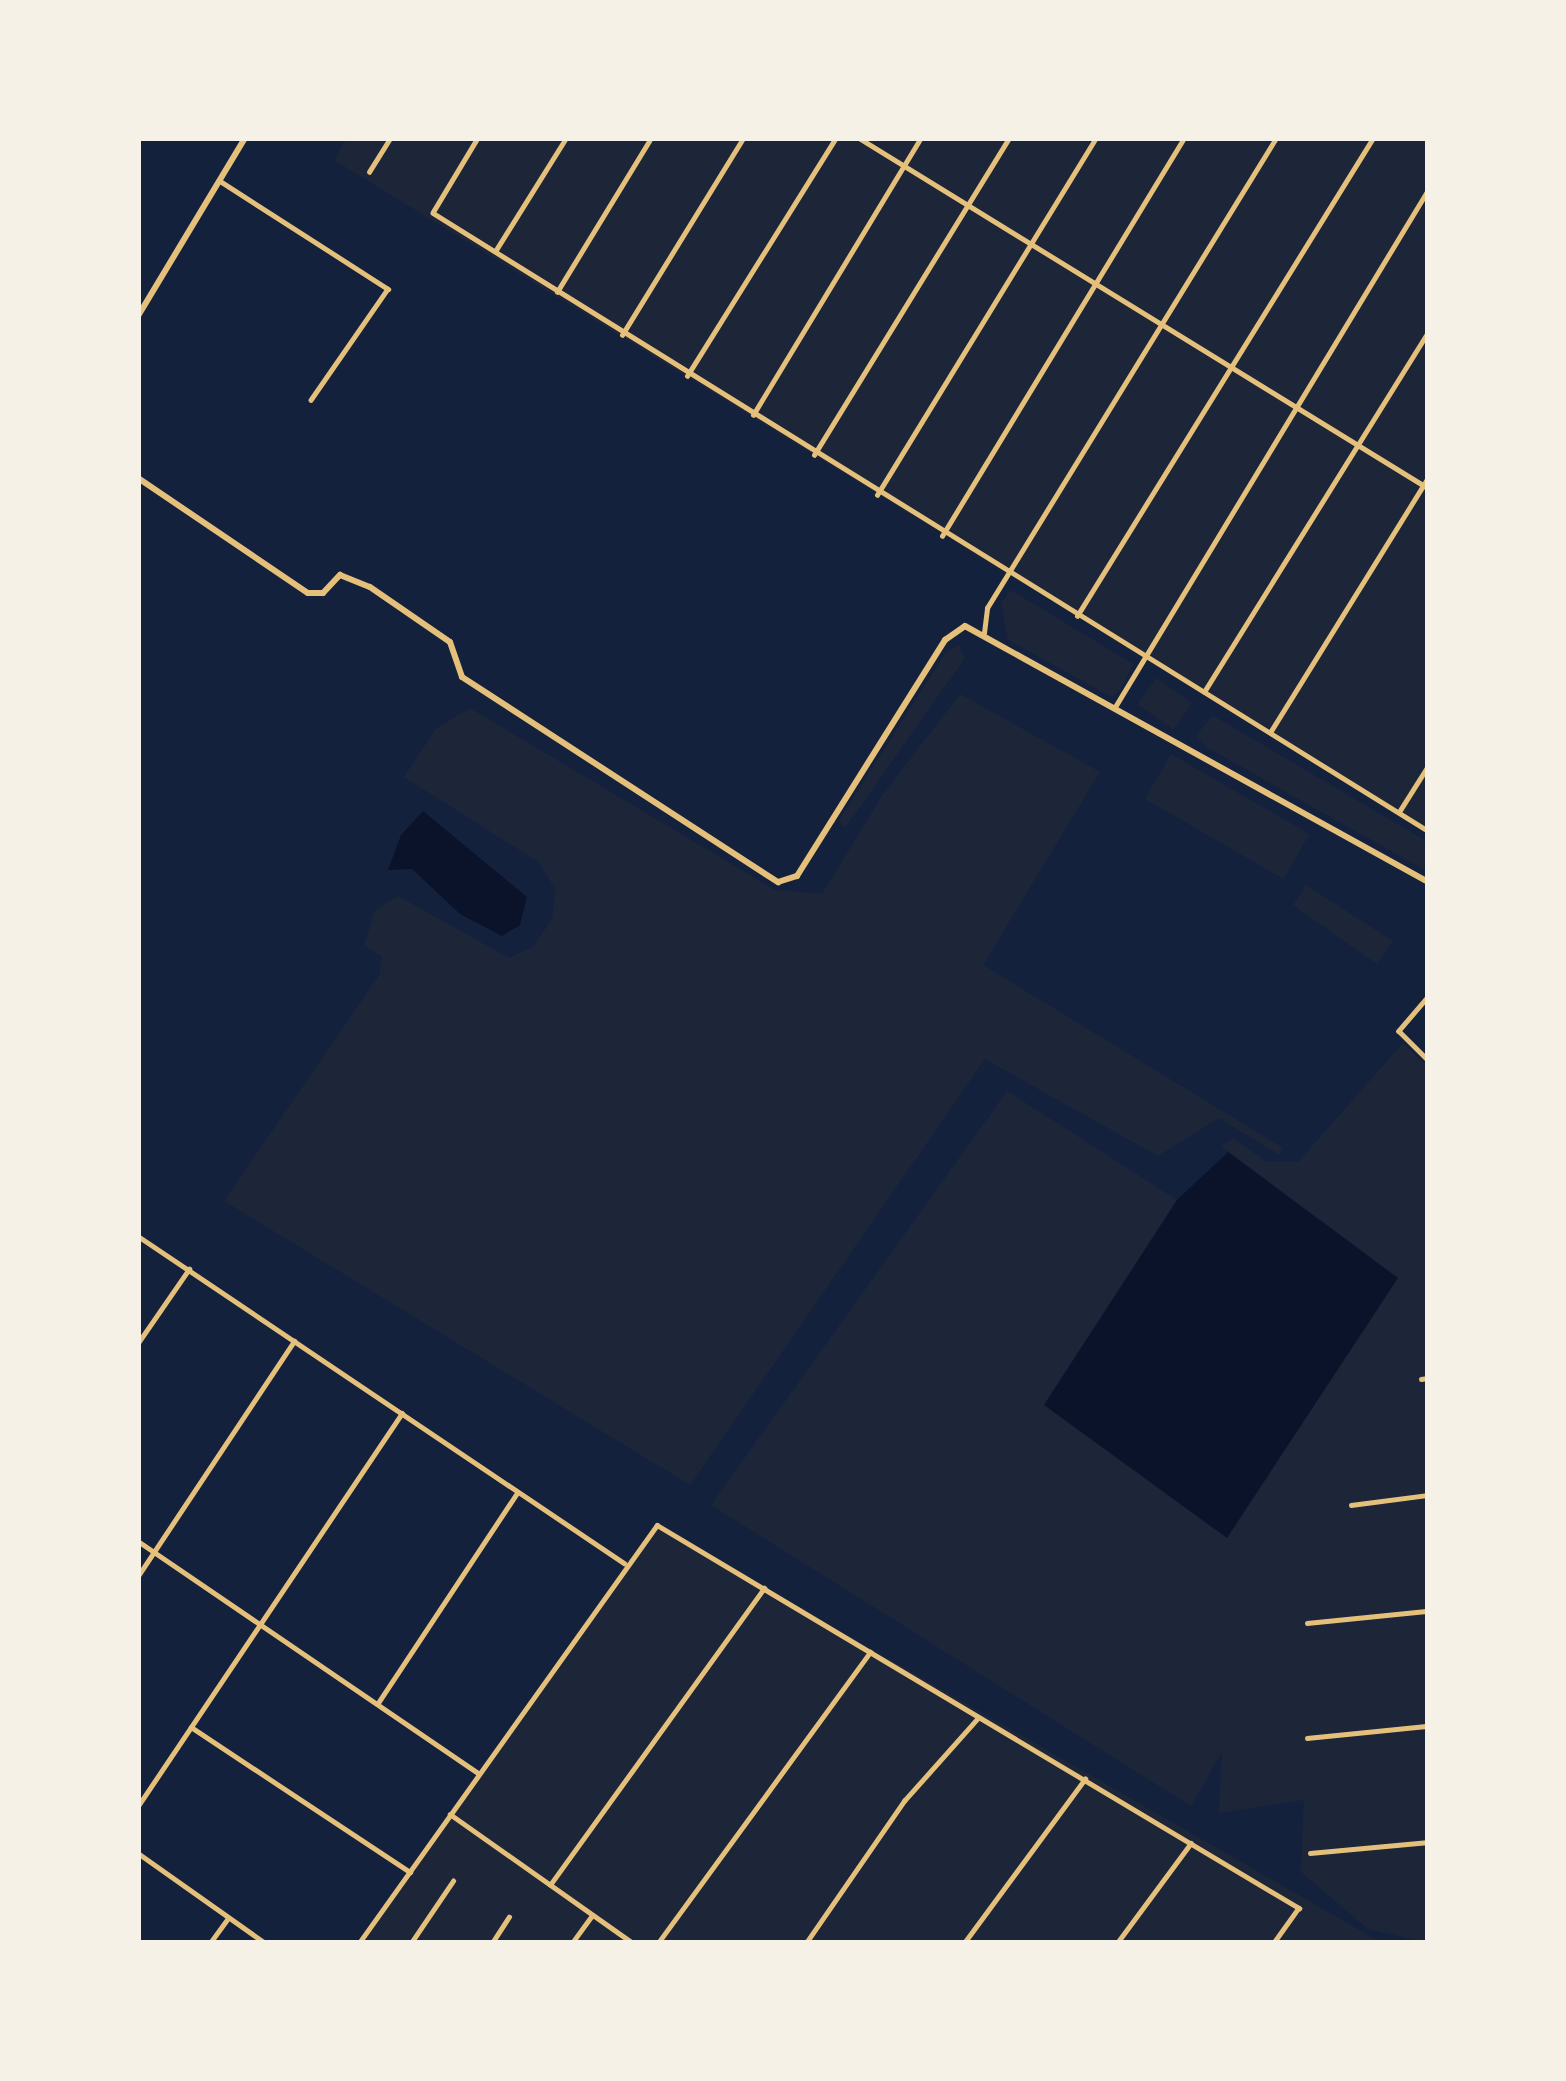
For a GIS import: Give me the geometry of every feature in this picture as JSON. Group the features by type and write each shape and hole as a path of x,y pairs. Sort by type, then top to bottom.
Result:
{"street":[{"path":"138,316 245,138"},
{"path":"369,172 390,138"},
{"path":"478,138 433,213 942,536 1271,731 1428,831"},
{"path":"496,250 566,138"},
{"path":"556,293 651,138"},
{"path":"622,335 743,138"},
{"path":"687,376 836,138"},
{"path":"860,138 1427,484 1271,731"},
{"path":"752,417 921,138"},
{"path":"813,455 1009,138"},
{"path":"877,495 1096,138"},
{"path":"942,536 1184,138"},
{"path":"984,633 987,608 1276,138"},
{"path":"1077,616 1373,138"},
{"path":"220,181 388,289 311,400"},
{"path":"1115,707 1428,190"},
{"path":"1204,692 1428,332"},
{"path":"138,478 313,594 340,575 370,587 451,642 461,677 789,883 945,640 965,626 1428,882"},
{"path":"1399,813 1428,766"},
{"path":"1428,997 1399,1031 1428,1060"},
{"path":"138,1236 625,1563"},
{"path":"138,1343 189,1269"},
{"path":"138,1576 294,1341"},
{"path":"138,1806 402,1413"},
{"path":"378,1703 517,1493"},
{"path":"1351,1504 1428,1495"},
{"path":"359,1943 625,1563 657,1525 1299,1908 1274,1943"},
{"path":"138,1541 478,1773"},
{"path":"550,1885 765,1587"},
{"path":"1306,1623 1428,1611"},
{"path":"658,1943 871,1652"},
{"path":"806,1943 904,1801 978,1718"},
{"path":"1307,1738 1428,1726"},
{"path":"191,1727 410,1872"},
{"path":"964,1943 1085,1779"},
{"path":"450,1814 633,1943"},
{"path":"1310,1853 1428,1842"},
{"path":"1117,1943 1190,1843"},
{"path":"138,1853 266,1943"},
{"path":"411,1943 453,1881"},
{"path":"572,1943 592,1915"},
{"path":"210,1943 229,1917"},
{"path":"492,1943 509,1917"}],"shaded area":[{"path":"347,138 1428,138 1428,832 334,160"},
{"path":"1011,590 1133,664 1121,689 1112,697 1008,640 1001,603"},
{"path":"959,645 965,658 845,828 839,820 946,652"},
{"path":"1156,678 1192,703 1174,729 1138,704"},
{"path":"960,694 1100,772 983,965 1283,1148 1279,1155 1219,1118 1158,1156 985,1059 690,1485 224,1201 380,974 382,957 364,945 375,910 398,896 509,958 534,946 552,919 555,888 537,861 404,777 436,729 470,708 775,890 822,894 882,796"},
{"path":"1212,715 1428,842 1428,872 1208,748 1196,736"},
{"path":"1171,754 1310,834 1284,879 1145,799"},
{"path":"423,811 527,897 520,925 502,936 460,914 412,869 388,870 401,835"},
{"path":"1306,885 1393,941 1377,964 1293,905"},
{"path":"1403,1043 1428,1067 1428,1943 1368,1929 1301,1872 1304,1800 1219,1813 1222,1752 1191,1806 711,1505 1007,1091 1177,1200 1044,1405 1398,1278 1221,1146 1233,1138 1267,1162 1298,1162"},
{"path":"1228,1152 1398,1278 1227,1538 1044,1405 1177,1200"},
{"path":"658,1526 1382,1943 359,1943"}]}
